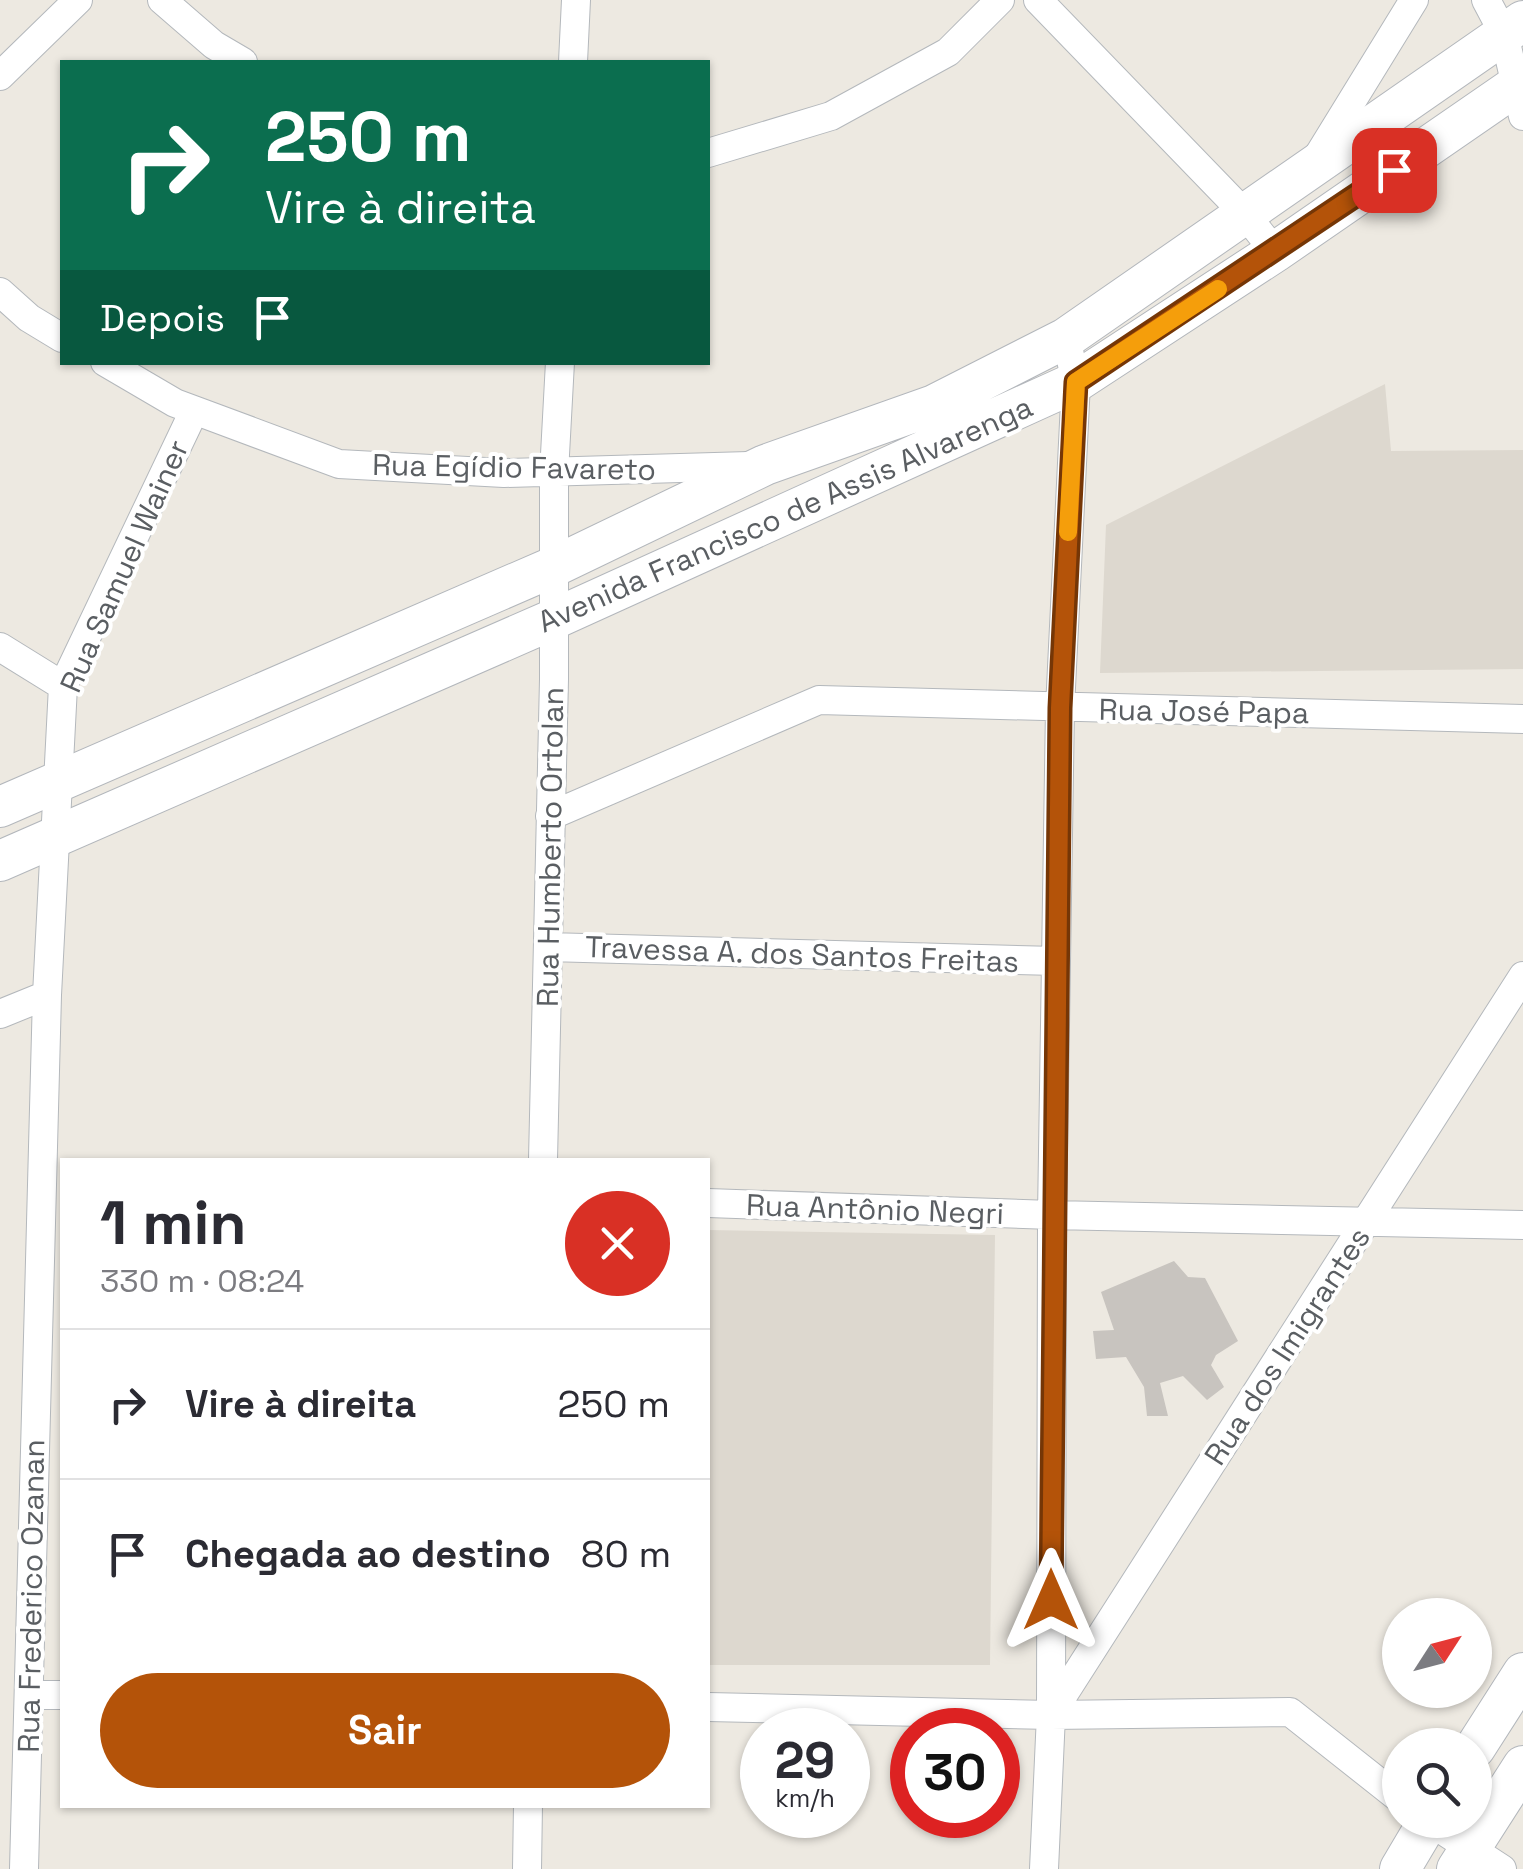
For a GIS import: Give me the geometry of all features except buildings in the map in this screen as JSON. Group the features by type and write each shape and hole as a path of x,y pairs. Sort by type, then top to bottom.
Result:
{"main road":[{"name":"Avenida Francisco de Assis Alvarenga","path":"0,807 554,567 766,466 934,405 1066,338 1312,166 1504,18"},
{"name":"Avenida Francisco de Assis Alvarenga","path":"0,861 554,619 1076,382 1520,95"},
{"path":"1488,1728 1523,1673"},
{"path":"1476,1862 1523,1766"},
{"path":"1400,1869 1418,1838"}],"street":[{"path":"0,76 78,0"},
{"path":"162,0 214,46 240,60"},
{"path":"574,60 576,0"},
{"path":"710,151 831,116 948,52 1000,0"},
{"path":"1038,0 1244,214 1275,252"},
{"path":"1312,166 1414,0"},
{"path":"1504,18 1520,95"},
{"path":"0,292 60,337"},
{"path":"1044,1869 1050,1715 1060,708 1076,382 1066,338"},
{"name":"Rua Egídio Favareto","path":"110,365 175,403 339,464 554,473 766,466"},
{"name":"Rua Humberto Ortolan","path":"543,1158 554,473 560,365"},
{"name":"Rua Samuel Wainer","path":"58,783 63,686 194,410"},
{"path":"0,647 63,686"},
{"name":"Rua José Papa","path":"550,816 819,700 1523,720"},
{"name":"Rua Frederico Ozanan","path":"24,1869 52,1192 47,995 58,783"},
{"name":"Travessa A. dos Santos Freitas","path":"548,947 1056,961"},
{"name":"Rua dos Imigrantes","path":"1050,1715 1523,976"},
{"path":"0,1014 47,995"},
{"name":"Rua Antônio Negri","path":"710,1203 1523,1225"},
{"path":"29,1695 60,1695"},
{"path":"710,1707 1050,1715 1290,1712 1382,1785"},
{"path":"527,1869 528,1808"},
{"path":"1449,1838 1476,1862"}],"shaded area":[{"path":"1385,384 1391,451 1523,450 1523,669 1100,673 1106,525"},
{"path":"710,1230 995,1235 990,1665 710,1665"}],"slow traffic":[{"path":"1068,532 1076,382 1218,289"}],"route":[{"path":"1051,1600 1060,708 1076,382 1394,170"}]}
